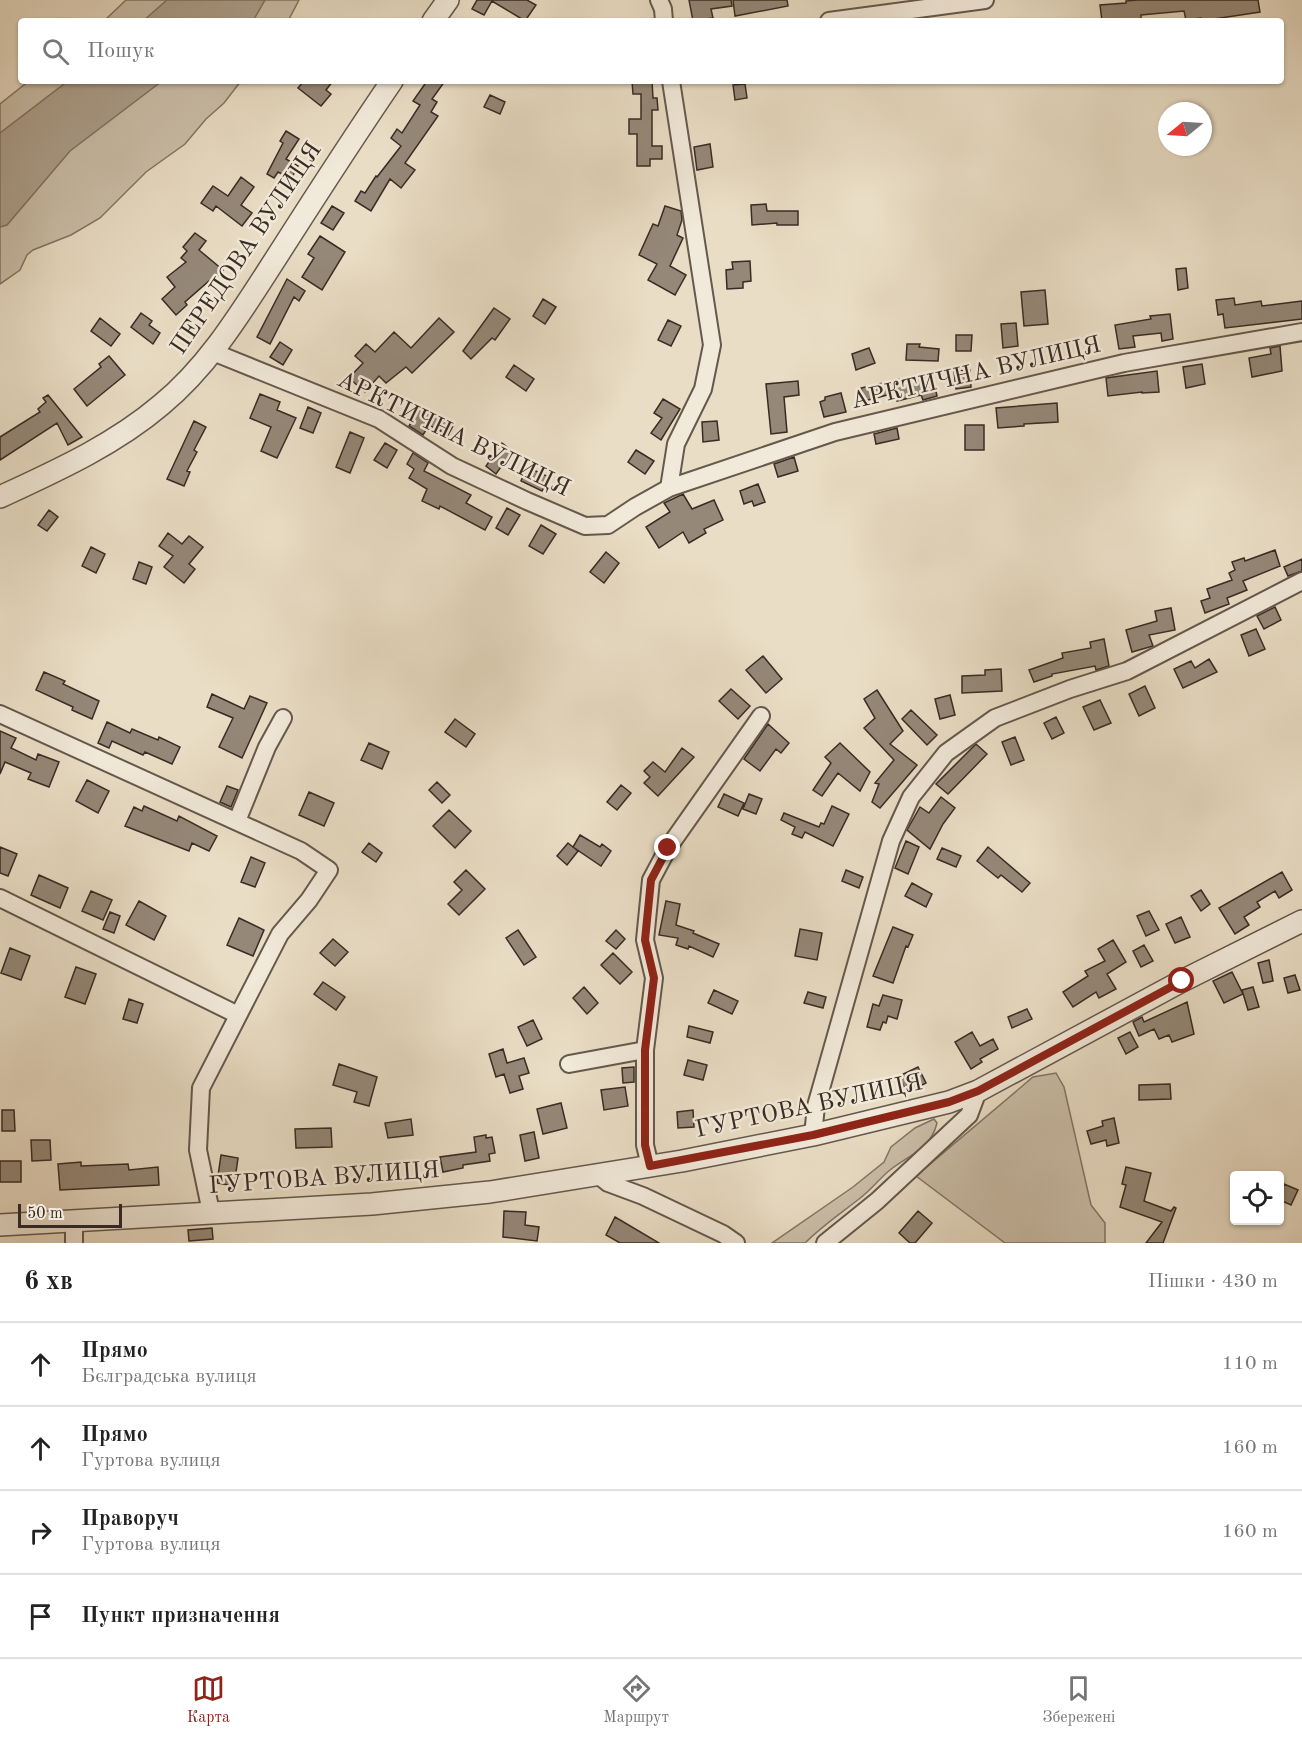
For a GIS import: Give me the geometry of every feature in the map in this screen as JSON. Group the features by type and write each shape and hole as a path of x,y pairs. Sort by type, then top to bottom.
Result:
{"street":[{"path":"436,18 448,0"},
{"path":"659,0 664,18"},
{"path":"851,18 985,0"},
{"name":"ПЕРЕДОВА ВУЛИЦЯ","path":"0,497 63,468 118,436 160,406 191,378 213,352 390,84"},
{"path":"669,488 675,444 703,389 712,345 672,84"},
{"name":"АРКТИЧНА ВУЛИЦЯ","path":"213,352 379,419 452,466 585,526 608,525 669,488 835,432 1124,363 1302,332"},
{"path":"813,1135 816,1106 891,841 911,797 946,753 995,717 1127,671 1302,581"},
{"path":"0,714 237,821 301,852 329,870 309,900 280,934 201,1088 198,1150 211,1212"},
{"path":"650,1166 645,1145 645,1050 654,978 645,940 651,880 668,848 761,716"},
{"path":"237,821 267,747 283,718"},
{"path":"0,898 238,1015"},
{"name":"ГУРТОВА ВУЛИЦЯ","path":"0,1225 384,1203 490,1192 650,1166 813,1135 949,1102 978,1091 1173,986 1302,921"},
{"path":"569,1064 645,1050"},
{"path":"825,1243 877,1201 969,1115 978,1091"},
{"path":"598,1175 608,1183 643,1196 723,1234 736,1243"},
{"path":"74,1220 74,1243"}],"shaded area":[{"path":"126,0 299,0 290,18 107,18"},
{"path":"167,0 265,0 255,18 146,18"},
{"path":"25,84 239,84 185,144 146,172 100,218 71,235 33,250 27,255 20,270 0,284 0,104"},
{"path":"64,84 158,84 70,151 7,225 0,227 0,133"},
{"path":"1056,1073 1064,1087 1091,1205 1105,1223 1105,1243 1005,1243 916,1176 1033,1077"},
{"path":"934,1119 937,1123 934,1132 925,1145 890,1170 863,1196 805,1243 772,1243 853,1187 884,1162 891,1147 915,1128"}],"building":[{"path":"477,0 527,0 536,5 527,18 520,18 492,1 484,15 472,9"},
{"path":"689,0 731,0 732,6 711,9 713,18 692,18"},
{"path":"733,0 787,0 788,6 735,16"},
{"path":"1258,0 1260,12 1221,18 1186,18 1184,11 1141,15 1141,18 1102,18 1100,5 1126,3 1126,1"},
{"path":"301,84 331,84 326,90 331,94 321,106 298,88"},
{"path":"425,84 443,84 432,99 437,102 431,112 438,116 405,163 415,170 401,188 390,179 371,211 355,201 361,191 365,193 401,146 391,138 397,129 402,133 420,105 413,101"},
{"path":"632,84 652,84 653,98 657,98 658,110 652,110 652,146 662,146 662,159 650,159 650,166 637,166 637,134 629,134 629,119 641,119 641,94 633,94"},
{"path":"745,84 747,98 735,100 733,85"},
{"path":"490,95 505,102 500,114 484,107"},
{"path":"286,131 299,139 286,159 298,166 291,179 278,172 274,178 267,174 283,143 280,141"},
{"path":"710,144 713,167 697,170 694,147"},
{"path":"241,177 254,187 241,205 252,213 242,226 216,206 213,211 201,203 213,186 228,196"},
{"path":"766,204 767,211 798,211 798,225 777,225 777,223 752,225 751,205"},
{"path":"332,206 344,213 333,230 321,223"},
{"path":"665,206 681,211 682,220 677,235 683,238 670,266 686,275 675,295 648,280 657,264 639,255 653,224 658,226"},
{"path":"195,233 206,241 199,250 223,270 212,283 209,281 185,302 187,305 176,315 162,299 175,287 167,277 186,262 181,258 187,251 183,247"},
{"path":"320,236 345,252 322,290 302,277 314,258 308,254"},
{"path":"750,261 751,281 743,282 743,288 727,289 726,270 733,269 732,262"},
{"path":"1186,268 1188,288 1178,290 1176,269"},
{"path":"287,279 305,291 299,301 294,297 270,344 257,337"},
{"path":"1045,290 1048,324 1024,326 1021,292"},
{"path":"1234,298 1235,305 1261,301 1262,306 1302,301 1302,319 1225,328 1223,314 1218,315 1216,300"},
{"path":"543,299 556,307 545,324 533,316"},
{"path":"494,308 510,319 495,340 492,338 471,359 463,351"},
{"path":"141,313 152,321 149,325 160,333 153,344 131,327"},
{"path":"1170,314 1173,339 1162,341 1161,333 1133,336 1135,347 1119,349 1115,325 1151,319 1150,316"},
{"path":"100,318 120,334 111,346 91,331"},
{"path":"439,318 454,332 412,373 406,367 386,383 379,376 365,392 349,378 363,363 355,356 366,344 375,352 394,332 411,348"},
{"path":"668,320 681,326 671,346 658,340"},
{"path":"1016,323 1018,346 1003,348 1001,324"},
{"path":"956,335 972,335 971,351 956,351"},
{"path":"280,342 292,350 283,365 270,357"},
{"path":"907,344 920,344 919,347 939,349 938,361 906,360"},
{"path":"1280,346 1282,371 1252,377 1249,358 1271,354 1270,348"},
{"path":"869,348 875,363 856,370 852,354"},
{"path":"109,356 125,375 87,406 74,389 101,367 99,364"},
{"path":"1202,364 1205,384 1186,388 1183,367"},
{"path":"514,365 534,379 526,391 506,377"},
{"path":"970,370 971,387 956,389 954,371"},
{"path":"1157,371 1159,392 1108,396 1106,378"},
{"path":"932,372 937,396 923,400 921,395 897,401 895,393 864,401 861,388"},
{"path":"798,381 799,395 784,397 787,432 771,434 766,384"},
{"path":"841,393 846,412 824,417 820,402 825,400 825,397"},
{"path":"260,394 280,402 277,410 296,418 277,458 261,451 271,427 250,418"},
{"path":"48,395 82,437 68,445 57,423 0,460 0,437 40,412 38,409 46,402 43,398"},
{"path":"663,399 680,409 661,440 651,433 662,418 654,413"},
{"path":"1057,403 1058,422 998,428 996,408"},
{"path":"308,407 321,413 313,433 300,428"},
{"path":"420,407 454,424 448,435 429,425 423,435 409,426"},
{"path":"194,421 206,427 194,450 197,452 187,471 190,472 184,486 167,479"},
{"path":"717,421 719,440 703,442 702,422"},
{"path":"965,425 984,425 984,450 965,450"},
{"path":"897,428 899,439 876,444 874,434"},
{"path":"350,432 364,438 350,473 336,467"},
{"path":"385,443 397,450 387,468 374,460"},
{"path":"502,443 512,451 496,474 486,466"},
{"path":"636,450 654,461 645,474 628,462"},
{"path":"413,453 428,463 424,471 471,495 466,503 492,517 485,530 440,506 439,509 422,501 427,489 409,478 414,469 407,464"},
{"path":"794,457 798,471 778,477 774,464"},
{"path":"527,467 549,477 542,491 521,481"},
{"path":"758,484 765,502 754,506 752,501 744,504 740,491"},
{"path":"683,494 692,509 714,500 723,520 704,529 706,533 689,543 683,532 659,548 646,527 670,512 664,503"},
{"path":"507,508 520,515 508,535 496,528"},
{"path":"49,510 58,517 47,531 38,525"},
{"path":"541,525 556,534 543,554 529,546"},
{"path":"168,533 182,544 189,536 203,547 189,564 195,569 184,583 164,567 173,556 159,546"},
{"path":"91,547 105,554 96,573 82,566"},
{"path":"1275,550 1280,566 1243,581 1247,590 1227,598 1229,604 1205,613 1201,601 1210,598 1207,589 1232,580 1229,573 1235,570 1232,562 1244,558 1245,561"},
{"path":"606,552 619,563 604,583 590,572"},
{"path":"1302,559 1302,571 1288,576 1284,567"},
{"path":"139,562 152,567 146,584 133,579"},
{"path":"1275,607 1281,620 1264,629 1257,616"},
{"path":"1171,608 1175,630 1149,635 1153,646 1132,652 1126,630 1157,621 1155,611"},
{"path":"1256,629 1265,649 1249,656 1241,635"},
{"path":"1104,639 1109,666 1096,670 1095,666 1052,674 1052,676 1034,682 1029,670 1063,658 1062,653 1091,648 1090,642"},
{"path":"763,656 782,679 766,693 746,670"},
{"path":"1209,659 1217,672 1183,688 1174,669 1191,661 1195,668"},
{"path":"1001,669 1002,691 962,693 962,676 985,675 985,670"},
{"path":"44,672 65,681 63,684 99,701 92,719 72,710 73,707 36,690"},
{"path":"1145,686 1155,708 1139,716 1129,694"},
{"path":"731,689 750,706 738,719 719,701"},
{"path":"877,690 903,731 890,744 917,765 880,808 872,802 879,784 875,783 894,760 864,728 875,718 864,699"},
{"path":"212,694 244,709 250,696 267,703 242,758 219,747 233,718 207,707"},
{"path":"950,695 955,715 940,719 935,699"},
{"path":"1100,700 1111,723 1094,730 1083,707"},
{"path":"911,710 937,735 927,745 902,719"},
{"path":"1056,717 1064,733 1052,739 1044,723"},
{"path":"455,719 475,734 466,747 445,732"},
{"path":"107,722 130,733 132,729 158,740 159,737 180,747 172,764 145,752 143,755 112,741 109,748 98,743"},
{"path":"768,724 789,743 781,753 776,749 760,771 744,759"},
{"path":"0,731 16,738 11,748 36,760 38,754 59,762 49,787 28,779 31,773 5,762 0,774"},
{"path":"1015,737 1024,760 1011,765 1002,742"},
{"path":"369,743 389,752 382,769 361,760"},
{"path":"840,743 870,772 860,791 838,773 822,796 813,790 831,763 825,757"},
{"path":"976,744 987,754 948,794 936,784"},
{"path":"682,748 694,757 658,796 644,783 650,777 644,771 653,762 665,772"},
{"path":"87,780 109,791 98,813 76,801"},
{"path":"437,782 450,795 442,803 429,790"},
{"path":"621,785 631,793 617,810 607,802"},
{"path":"227,786 238,790 231,807 220,802"},
{"path":"309,792 334,803 324,826 299,815"},
{"path":"724,794 744,803 738,816 718,807"},
{"path":"749,794 762,799 756,814 743,809"},
{"path":"941,797 955,808 943,824 930,849 907,830 920,807 929,813"},
{"path":"144,806 177,821 179,816 217,836 209,851 192,843 189,851 125,826 134,807 142,811"},
{"path":"832,806 849,814 833,846 805,832 802,838 792,834 795,827 781,820 784,813 819,827 821,823 824,824"},
{"path":"449,810 471,831 455,848 433,826"},
{"path":"580,835 600,847 602,844 611,851 601,866 573,847"},
{"path":"906,841 919,847 908,874 895,868"},
{"path":"369,843 382,853 376,862 362,852"},
{"path":"568,843 578,851 567,865 557,856"},
{"path":"0,847 17,854 8,876 0,873"},
{"path":"988,847 1030,883 1022,892 1001,875 998,878 977,861"},
{"path":"942,848 961,856 956,867 937,859"},
{"path":"251,857 265,863 255,887 241,882"},
{"path":"466,870 485,889 459,915 448,904 462,890 454,882"},
{"path":"846,870 863,877 859,888 842,881"},
{"path":"1282,872 1292,890 1279,898 1275,891 1257,902 1260,907 1244,917 1249,925 1235,934 1219,908"},
{"path":"39,875 68,888 60,908 31,895"},
{"path":"912,883 932,894 926,907 905,896"},
{"path":"1201,890 1210,904 1201,911 1191,896"},
{"path":"91,891 112,900 103,920 82,911"},
{"path":"139,901 166,916 154,940 126,925"},
{"path":"666,901 680,904 676,925 719,944 713,957 689,946 688,949 676,945 678,938 659,935"},
{"path":"1149,911 1159,930 1146,936 1137,916"},
{"path":"110,912 120,916 114,933 103,929"},
{"path":"1181,917 1190,937 1175,943 1166,924"},
{"path":"239,918 264,930 253,956 227,945"},
{"path":"893,927 913,935 908,947 906,946 893,983 873,976"},
{"path":"800,929 822,933 817,960 795,956"},
{"path":"518,930 536,957 524,965 506,938"},
{"path":"616,930 625,939 616,949 606,941"},
{"path":"333,939 348,952 335,966 320,953"},
{"path":"1113,940 1126,962 1107,974 1116,989 1099,998 1096,992 1073,1007 1063,992 1088,976 1085,971 1105,961 1098,949"},
{"path":"1144,945 1153,961 1141,967 1133,951"},
{"path":"10,948 30,956 21,980 1,973"},
{"path":"613,953 632,972 620,984 601,965"},
{"path":"1269,960 1273,981 1263,983 1258,963"},
{"path":"76,967 96,974 85,1004 65,997"},
{"path":"1232,972 1243,994 1224,1003 1213,981"},
{"path":"1295,975 1300,990 1288,993 1284,978"},
{"path":"323,982 345,997 336,1010 314,994"},
{"path":"584,987 598,1003 587,1014 573,998"},
{"path":"1253,987 1259,1007 1248,1010 1242,990"},
{"path":"714,990 738,1001 732,1014 708,1003"},
{"path":"808,992 826,997 823,1008 804,1003"},
{"path":"883,995 902,1000 897,1019 888,1016 880,1030 867,1027 873,1004 879,1006"},
{"path":"129,999 143,1004 137,1023 123,1019"},
{"path":"1187,1002 1194,1034 1172,1042 1169,1035 1159,1039 1154,1029 1139,1036 1133,1022 1142,1017 1144,1022"},
{"path":"1027,1009 1032,1019 1012,1028 1008,1017"},
{"path":"533,1020 542,1039 527,1046 518,1027"},
{"path":"689,1026 713,1032 710,1043 687,1037"},
{"path":"972,1032 980,1046 993,1039 998,1049 980,1059 982,1062 971,1069 955,1042"},
{"path":"1130,1032 1138,1047 1126,1054 1118,1038"},
{"path":"503,1049 507,1063 524,1058 529,1073 519,1076 523,1089 510,1093 504,1074 496,1077 489,1054"},
{"path":"688,1060 707,1065 703,1080 684,1075"},
{"path":"339,1064 377,1077 369,1106 354,1102 357,1092 333,1085"},
{"path":"634,1067 634,1082 623,1083 622,1068"},
{"path":"918,1067 926,1083 907,1093 899,1076"},
{"path":"1170,1084 1171,1099 1139,1100 1139,1085"},
{"path":"625,1087 628,1106 604,1110 601,1090"},
{"path":"561,1103 567,1128 543,1134 537,1109"},
{"path":"2,1110 14,1110 15,1131 2,1131"},
{"path":"693,1110 694,1127 678,1128 677,1112"},
{"path":"1114,1118 1119,1143 1107,1146 1106,1140 1091,1144 1087,1131 1103,1126 1102,1121"},
{"path":"411,1119 413,1135 388,1138 385,1123"},
{"path":"331,1128 332,1147 296,1148 295,1129"},
{"path":"534,1132 539,1158 525,1161 520,1135"},
{"path":"486,1135 486,1138 492,1137 495,1153 489,1154 490,1161 463,1165 463,1168 443,1172 440,1157 476,1152 474,1137"},
{"path":"31,1140 50,1140 51,1160 32,1161"},
{"path":"221,1155 238,1158 234,1186 217,1183"},
{"path":"0,1161 21,1161 21,1182 0,1182"},
{"path":"81,1162 81,1166 128,1164 129,1170 158,1167 159,1185 60,1190 58,1164"},
{"path":"1126,1167 1151,1173 1144,1201 1171,1211 1174,1207 1176,1208 1163,1243 1146,1243 1162,1222 1120,1207 1126,1185 1122,1184"},
{"path":"1284,1184 1298,1190 1291,1205 1284,1202"},
{"path":"504,1211 526,1212 525,1225 539,1227 537,1241 503,1237"},
{"path":"918,1211 932,1223 915,1243 910,1243 899,1233"},
{"path":"615,1217 659,1243 620,1243 606,1235"},
{"path":"212,1228 213,1239 189,1241 188,1230"}],"route":[{"path":"668,848 651,880 645,940 654,978 645,1050 645,1145 650,1166 813,1135 949,1102 978,1091 1182,981"}]}
